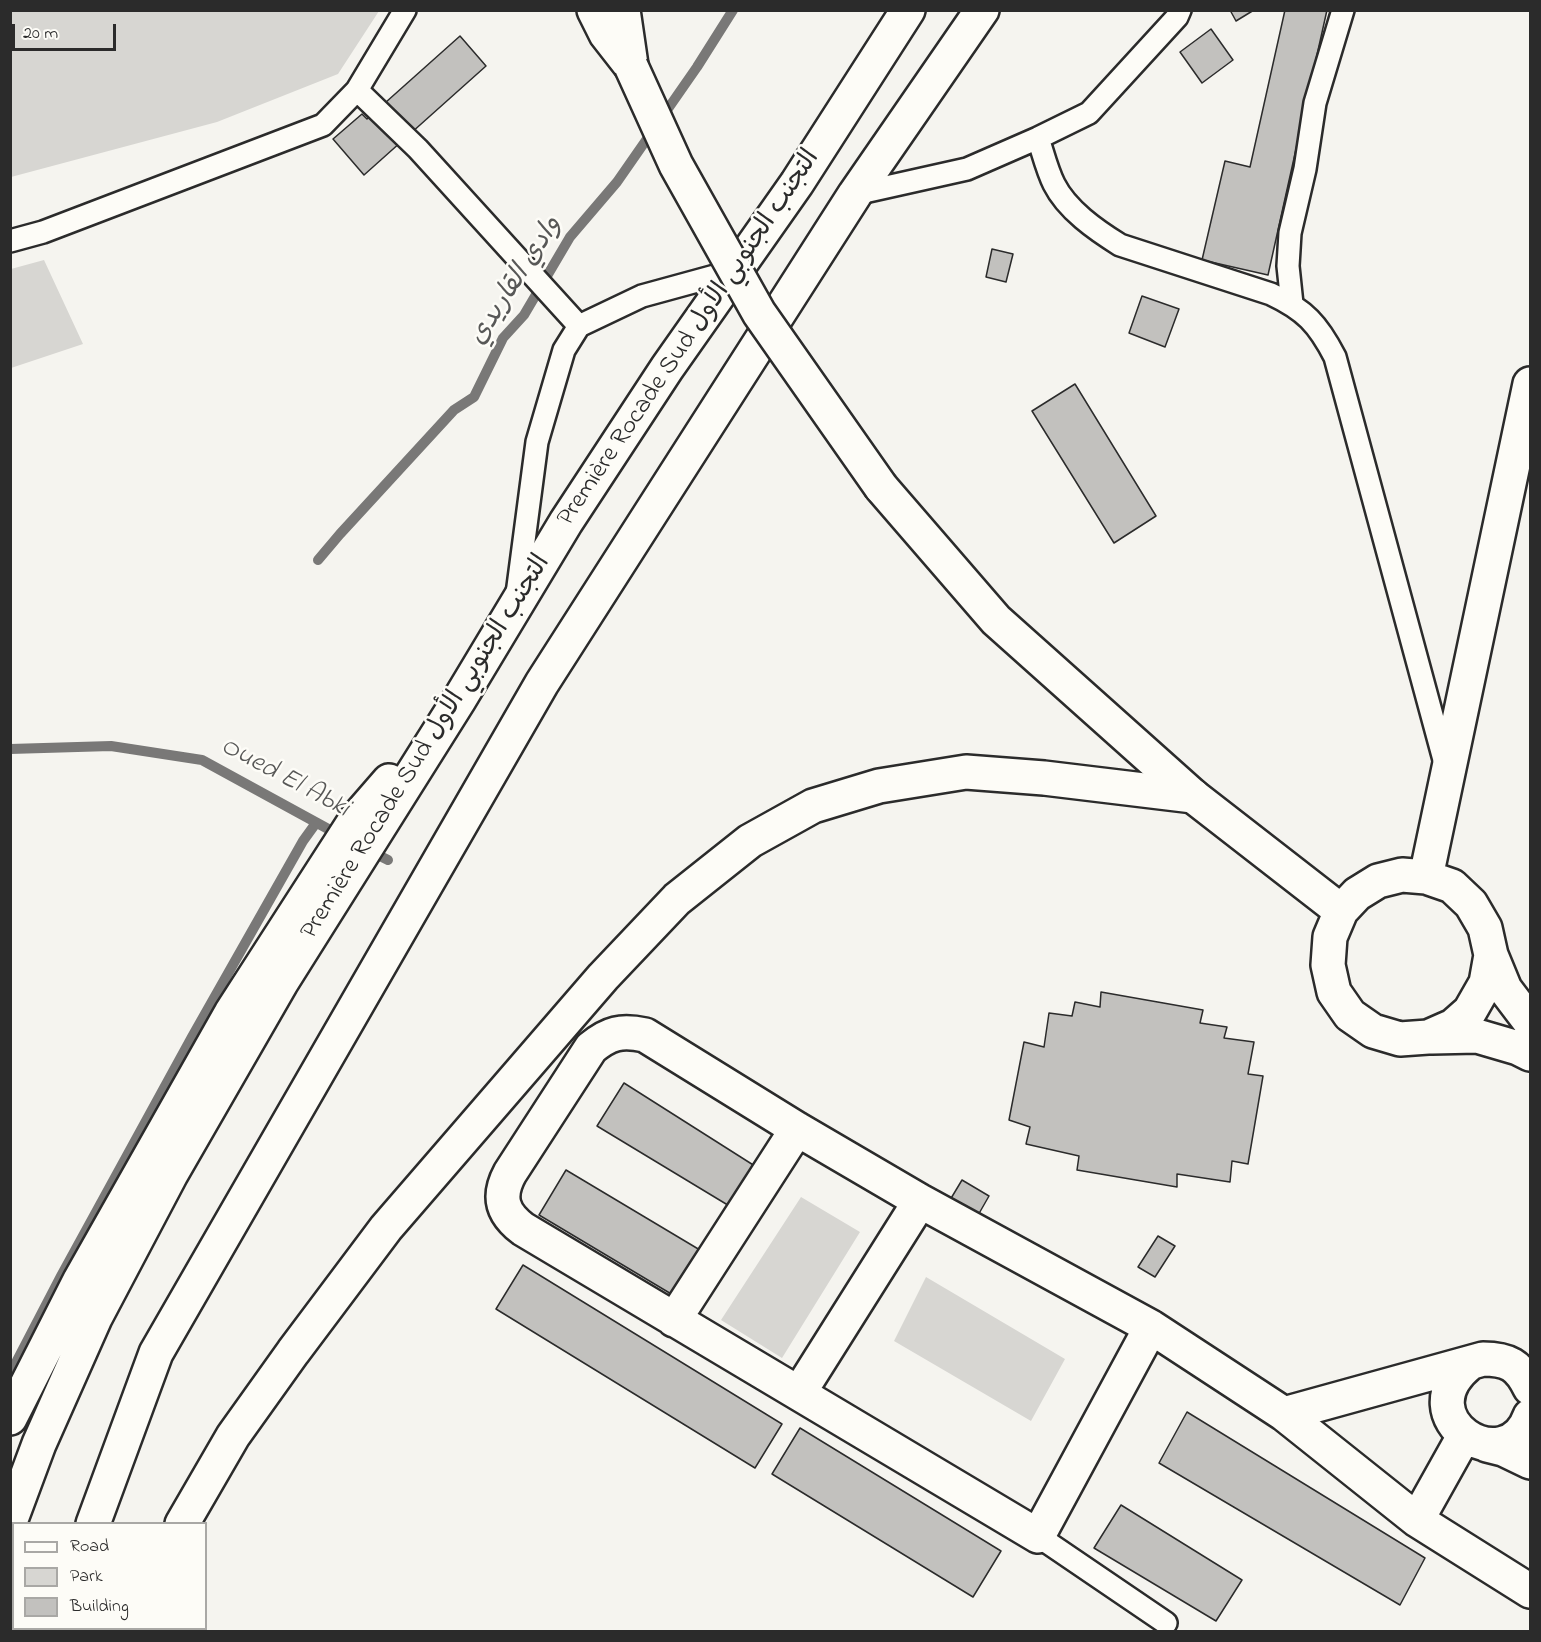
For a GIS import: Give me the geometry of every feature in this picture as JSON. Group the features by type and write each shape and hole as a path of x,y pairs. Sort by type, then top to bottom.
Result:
{"main road":[{"path":"594,10 606,34 631,66 676,165 759,313 881,487 996,620 1193,796 1341,911"},
{"path":"623,10 631,66"},
{"path":"876,58 891,10"},
{"name":"Première Rocade Sud التجنب الجنوبي الأول","path":"10,1522 39,1444 95,1318 171,1174 281,983 459,700 566,522 667,368 797,183 908,10"},
{"path":"94,1522 156,1353 542,683 855,194 982,10"},
{"path":"1426,877 1530,384"},
{"path":"10,1418 80,1280 231,1013 356,819 459,700"},
{"path":"183,1522 233,1436 386,1228 603,976 677,899 750,841 813,806 879,786 966,772 1044,778 1193,796"},
{"path":"1530,1022 1506,989 1491,955 1485,928 1471,904 1452,886 1426,877 1402,875 1378,881 1357,894 1341,911 1330,937 1328,965 1335,992 1350,1015 1373,1031 1400,1039 1477,1036 1518,1048 1530,1054"},
{"path":"1428,1037 1453,1026 1470,1011 1486,983 1491,955"},
{"path":"1151,1327 1038,1536 523,1229 513,1221 506,1210 502,1198 504,1185 591,1048 602,1038 616,1033 630,1032 645,1035 920,1201 1151,1327 1284,1414 1417,1520 1530,1591"},
{"path":"674,1320 798,1129"},
{"path":"799,1393 920,1201"},
{"path":"1284,1414 1484,1362 1530,1359"},
{"path":"1530,1388 1524,1376 1513,1365 1484,1362 1458,1373 1450,1385 1447,1399 1449,1413 1455,1425 1476,1440 1503,1449 1530,1462"},
{"path":"1476,1440 1500,1444 1523,1430 1530,1419"},
{"path":"1417,1520 1476,1440"}],"lane":[{"path":"10,241 43,232 323,125 357,90 405,10"},
{"path":"855,194 968,169 1089,113 1177,17 1180,10"},
{"path":"1292,304 1288,266 1290,233 1305,169 1315,103 1343,10"},
{"path":"357,90 418,149 579,326"},
{"path":"1038,138 1054,184 1083,218 1101,232 1120,245 1271,294 1292,304 1310,318 1325,336 1335,357 1448,775"},
{"path":"515,606 537,441 564,350 579,326 642,296 737,270"},
{"path":"1038,1536 1166,1623"}],"green space":[{"path":"11,10 379,11 338,74 217,122 11,177"},
{"path":"44,260 83,344 11,368 11,269"},
{"path":"801,1197 860,1232 782,1358 721,1320"},
{"path":"926,1277 1065,1359 1031,1421 894,1341"}],"building":[{"path":"1230,10 1254,10 1236,21"},
{"path":"1285,10 1327,10 1268,275 1202,260 1225,161 1250,167"},
{"path":"1211,29 1233,60 1202,83 1180,52"},
{"path":"460,36 486,66 364,175 333,139 362,114 367,119"},
{"path":"992,249 1013,254 1006,282 986,277"},
{"path":"1142,296 1179,309 1165,347 1129,333"},
{"path":"1075,384 1156,516 1114,543 1032,411"},
{"path":"1101,992 1203,1010 1200,1023 1227,1027 1224,1038 1254,1042 1248,1074 1263,1076 1248,1164 1232,1161 1230,1182 1177,1174 1177,1187 1077,1170 1079,1156 1026,1144 1030,1127 1009,1120 1024,1042 1044,1047 1049,1013 1072,1016 1075,1002 1100,1007"},
{"path":"624,1083 758,1168 736,1210 597,1126"},
{"path":"566,1170 710,1256 683,1301 539,1215"},
{"path":"962,1180 989,1196 977,1217 950,1200"},
{"path":"1158,1236 1175,1246 1155,1277 1138,1267"},
{"path":"523,1265 782,1424 755,1468 496,1309"},
{"path":"1187,1412 1425,1558 1400,1605 1159,1463"},
{"path":"800,1428 1001,1551 973,1597 772,1474"},
{"path":"1121,1505 1242,1580 1216,1621 1094,1548"}],"waterway":[{"name":"وادي القاريدي","path":"318,560 454,410 474,397 503,338 524,315 570,237 617,182 697,67 733,10"},
{"name":"Oued El Abki","path":"10,749 111,746 202,760 341,836"},
{"path":"10,1374 192,1037 303,841 316,823"},
{"name":"Oued El Abki","path":"368,850 388,860"}]}
